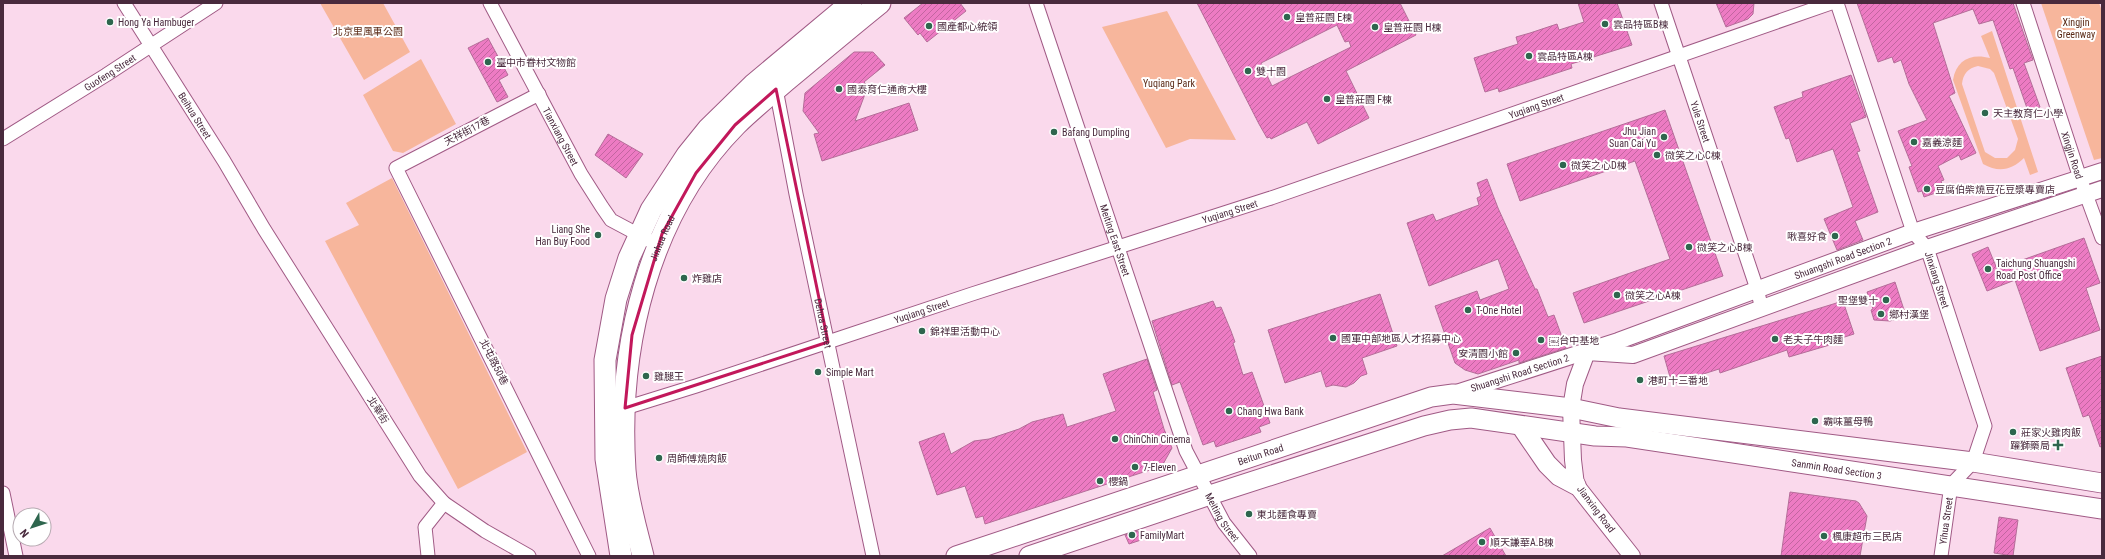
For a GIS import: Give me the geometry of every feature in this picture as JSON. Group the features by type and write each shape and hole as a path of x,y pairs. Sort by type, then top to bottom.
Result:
{"main road":[{"path":"621,556 606,459 605,360 616,299 629,258 650,210 687,154 708,129 754,84 851,3"},
{"name":"Jinhua Road","path":"643,556 625,471 625,408 632,335 643,287 662,234 700,168 736,125 776,89 880,3"},
{"name":"Beitun Road","path":"956,556 1431,397 1453,394 1571,408"},
{"path":"1571,408 1619,418 1974,462 2102,483"},
{"path":"1029,556 1210,495 1424,426 1450,420 1471,418 1521,426 1572,431"},
{"path":"1521,426 1547,464 1559,476 1576,485"},
{"name":"Sanmin Road Section 3","path":"1572,431 1595,436 1635,438 2102,509"},
{"path":"606,556 616,524"}],"street":[{"path":"124,3 150,46"},
{"name":"Guofeng Street","path":"3,139 216,3"},
{"name":"Tianxiang Street","path":"490,3 581,174 611,220 658,245"},
{"name":"Meiting East Street","path":"1036,3 1186,450 1198,475"},
{"name":"Yule Street","path":"1661,3 1757,289 1762,309"},
{"name":"Yuqiang Street","path":"625,408 1271,198 1831,3"},
{"name":"Jinxiang Street","path":"1837,3 1913,232 1927,248 1985,426 1974,462 1951,485"},
{"name":"Xingjin Road","path":"2023,3 2080,178 2087,193 2102,238"},
{"name":"北華街","path":"150,46 224,161 264,229 420,476 444,503 485,531 528,556"},
{"name":"Dehua Street","path":"776,89 873,556"},
{"name":"天祥街17巷","path":"396,168 538,94"},
{"name":"北屯路50巷","path":"396,168 589,556"},
{"name":"Shuangshi Road Section 2","path":"1453,394 1564,357 1587,352 1913,232 2102,171"},
{"name":"Shuangshi Road Section 2","path":"1587,352 1633,355 1927,248 2102,188"},
{"name":"Shuangshi Road Section 2","path":"1572,431 1571,408 1575,384 1587,352"},
{"name":"Jianxing Road","path":"1572,431 1576,485 1632,556"},
{"name":"Meiting Street","path":"1198,475 1224,523 1250,556"},
{"name":"Yihua Street","path":"1941,556 1951,485"},
{"path":"3,493 16,556"},
{"path":"428,556 425,527 444,503"}],"highlighted area":[{"path":"776,89 828,342 625,408 632,335 662,234 696,173 735,125"}],"green space":[{"name":"北京里風車公園","path":"320,3 383,3 410,52 364,80"},
{"name":"Xingjin Greenway","path":"2041,3 2099,3 2102,11 2102,158 2094,160"},
{"name":"Yuqiang Park","path":"1167,11 1236,140 1190,139 1166,148 1102,27"},
{"path":"1992,31 2038,172 2030,175 2024,158 2010,168 2005,169 1994,169 1983,164 1953,80 1957,67 1971,57 1990,58 1981,36","holes":["1978,66 1990,69 1994,73 2018,139 2015,150 2007,158 1995,158 1985,152 1962,84 1965,74 1971,68"]},
{"path":"421,59 456,124 403,153 393,151 363,95"},
{"path":"392,178 527,452 458,489 325,241 359,225 346,203"}],"building":[{"name":"國產都心統領","path":"923,3 960,3 966,11 927,42 920,33 918,35 904,18"},
{"path":"1197,3 1400,3 1416,35 1346,71 1369,118 1318,144 1307,122 1271,139 1270,137 1267,138","holes":["1337,25 1345,42 1349,41 1351,47 1272,86 1261,63"]},
{"name":"雲品特區A棟","path":"1578,3 1617,3 1632,45 1571,64 1572,68 1499,92 1498,88 1485,92 1474,58 1518,44 1516,37 1557,24 1559,30 1584,22"},
{"path":"1716,3 1754,3 1753,14 1748,19 1726,27"},
{"path":"1857,3 2013,3 2033,60 2024,63 2040,107 2028,111 2013,68 2010,69 1993,20 1979,24 1973,9 1933,23 1955,93 1949,96 1976,153 1961,160 1959,155 1938,166 1944,180 1941,181 1944,190 1924,197 1922,191 1918,192 1909,167 1912,166 1898,131 1927,120 1909,84 1901,60 1894,63 1892,57 1878,62"},
{"name":"臺中市眷村文物館","path":"488,38 508,75 499,80 508,97 497,102 468,48"},
{"path":"854,52 873,52 885,65 864,82 868,86 855,121 909,103 918,130 822,161 814,134 819,133 803,111 805,93"},
{"path":"1851,75 1866,117 1850,123 1860,151 1857,152 1878,212 1855,221 1863,240 1837,250 1824,219 1853,207 1833,149 1797,162 1789,138 1786,139 1774,107 1803,97 1802,92"},
{"path":"1665,110 1723,276 1584,323 1573,293 1670,259 1635,161 1520,201 1507,164"},
{"path":"608,134 643,154 626,178 595,155"},
{"path":"1487,179 1498,208 1535,289 1537,289 1548,317 1554,315 1566,348 1519,363 1519,360 1478,374 1465,370 1455,363 1435,306 1477,291 1480,300 1509,289 1498,259 1429,286 1407,223 1433,214 1436,221 1479,205 1477,198 1481,196 1477,183"},
{"path":"2084,238 2100,283 2086,288 2100,330 2040,351 2015,280 1987,291 1972,254 1988,247 1997,269"},
{"name":"聖堡雙十","path":"1895,282 1906,316 1890,321 1874,320 1871,310 1873,309 1867,292"},
{"name":"國軍中部地區人才招募中心","path":"1380,294 1397,346 1362,358 1367,374 1361,376 1354,383 1346,387 1333,385 1326,387 1321,371 1285,383 1268,330"},
{"path":"1213,301 1216,308 1221,307 1231,331 1235,342 1233,343 1243,375 1252,372 1270,423 1259,427 1261,432 1216,447 1214,441 1203,445 1180,382 1172,385 1152,321"},
{"path":"1843,301 1854,334 1832,341 1833,344 1789,357 1787,350 1720,373 1719,369 1672,384 1664,356"},
{"path":"2102,356 2102,446 2100,447 2089,415 2083,417 2066,368"},
{"path":"1147,359 1157,390 1153,392 1164,429 1172,448 1162,466 985,524 983,516 976,518 965,486 937,495 919,442 944,433 951,454 974,441 989,439 1019,429 1032,422 1063,414 1067,427 1116,411 1103,374"},
{"name":"楓康超市三民店","path":"1790,492 1856,501 1859,503 1867,516 1860,556 1781,556"},
{"path":"1999,517 2018,520 2013,556 1994,553"},
{"name":"順天謙華A.B棟","path":"1490,528 1506,556 1442,556"},
{"name":"FamilyMart","path":"1138,531 1141,540 1129,544 1125,535"}],"place":[{"name":"皇普莊園 E棟","path":"1287,17"},
{"name":"Hong Ya Hambuger","path":"110,22"},
{"name":"雲品特區B棟","path":"1605,24"},
{"name":"國產都心統領","path":"929,26"},
{"name":"皇普莊園 H棟","path":"1375,27"},
{"name":"雲品特區A棟","path":"1529,56"},
{"name":"臺中市眷村文物館","path":"488,62"},
{"name":"雙十園","path":"1248,71"},
{"name":"國泰育仁通商大樓","path":"839,89"},
{"name":"皇普莊園 F棟","path":"1327,99"},
{"name":"天主教育仁小學","path":"1985,113"},
{"name":"Bafang Dumpling","path":"1054,132"},
{"name":"Jhu Jian Suan Cai Yu","path":"1664,137"},
{"name":"嘉義涼麵","path":"1914,142"},
{"name":"微笑之心C棟","path":"1657,155"},
{"name":"微笑之心D棟","path":"1563,165"},
{"name":"豆腐伯柴燒豆花豆漿專賣店","path":"1927,189"},
{"name":"Liang She Han Buy Food","path":"598,235"},
{"name":"啾喜好食","path":"1835,236"},
{"name":"微笑之心B棟","path":"1689,247"},
{"name":"Taichung Shuangshi Road Post Office","path":"1988,269"},
{"name":"炸雞店","path":"684,278"},
{"name":"微笑之心A棟","path":"1617,295"},
{"name":"聖堡雙十","path":"1886,300"},
{"name":"T-One Hotel","path":"1468,310"},
{"name":"鄉村漢堡","path":"1881,314"},
{"name":"錦祥里活動中心","path":"922,331"},
{"name":"國軍中部地區人才招募中心","path":"1333,338"},
{"name":"老夫子牛肉麵","path":"1775,339"},
{"name":"￼台中基地","path":"1541,340"},
{"name":"安清園小館","path":"1516,353"},
{"name":"Simple Mart","path":"818,372"},
{"name":"雞腿王","path":"646,376"},
{"name":"港町十三番地","path":"1640,380"},
{"name":"Chang Hwa Bank","path":"1229,411"},
{"name":"霸味薑母鴨","path":"1815,421"},
{"name":"莊家火雞肉飯","path":"2013,432"},
{"name":"ChinChin Cinema","path":"1115,439"},
{"name":"躍獅藥局","path":"2058,445"},
{"name":"周師傅燒肉飯","path":"659,458"},
{"name":"7-Eleven","path":"1135,467"},
{"name":"櫻鍋","path":"1100,481"},
{"name":"東北麵食專賣","path":"1249,514"},
{"name":"FamilyMart","path":"1132,535"},
{"name":"楓康超市三民店","path":"1824,536"},
{"name":"順天謙華A.B棟","path":"1482,542"}]}
